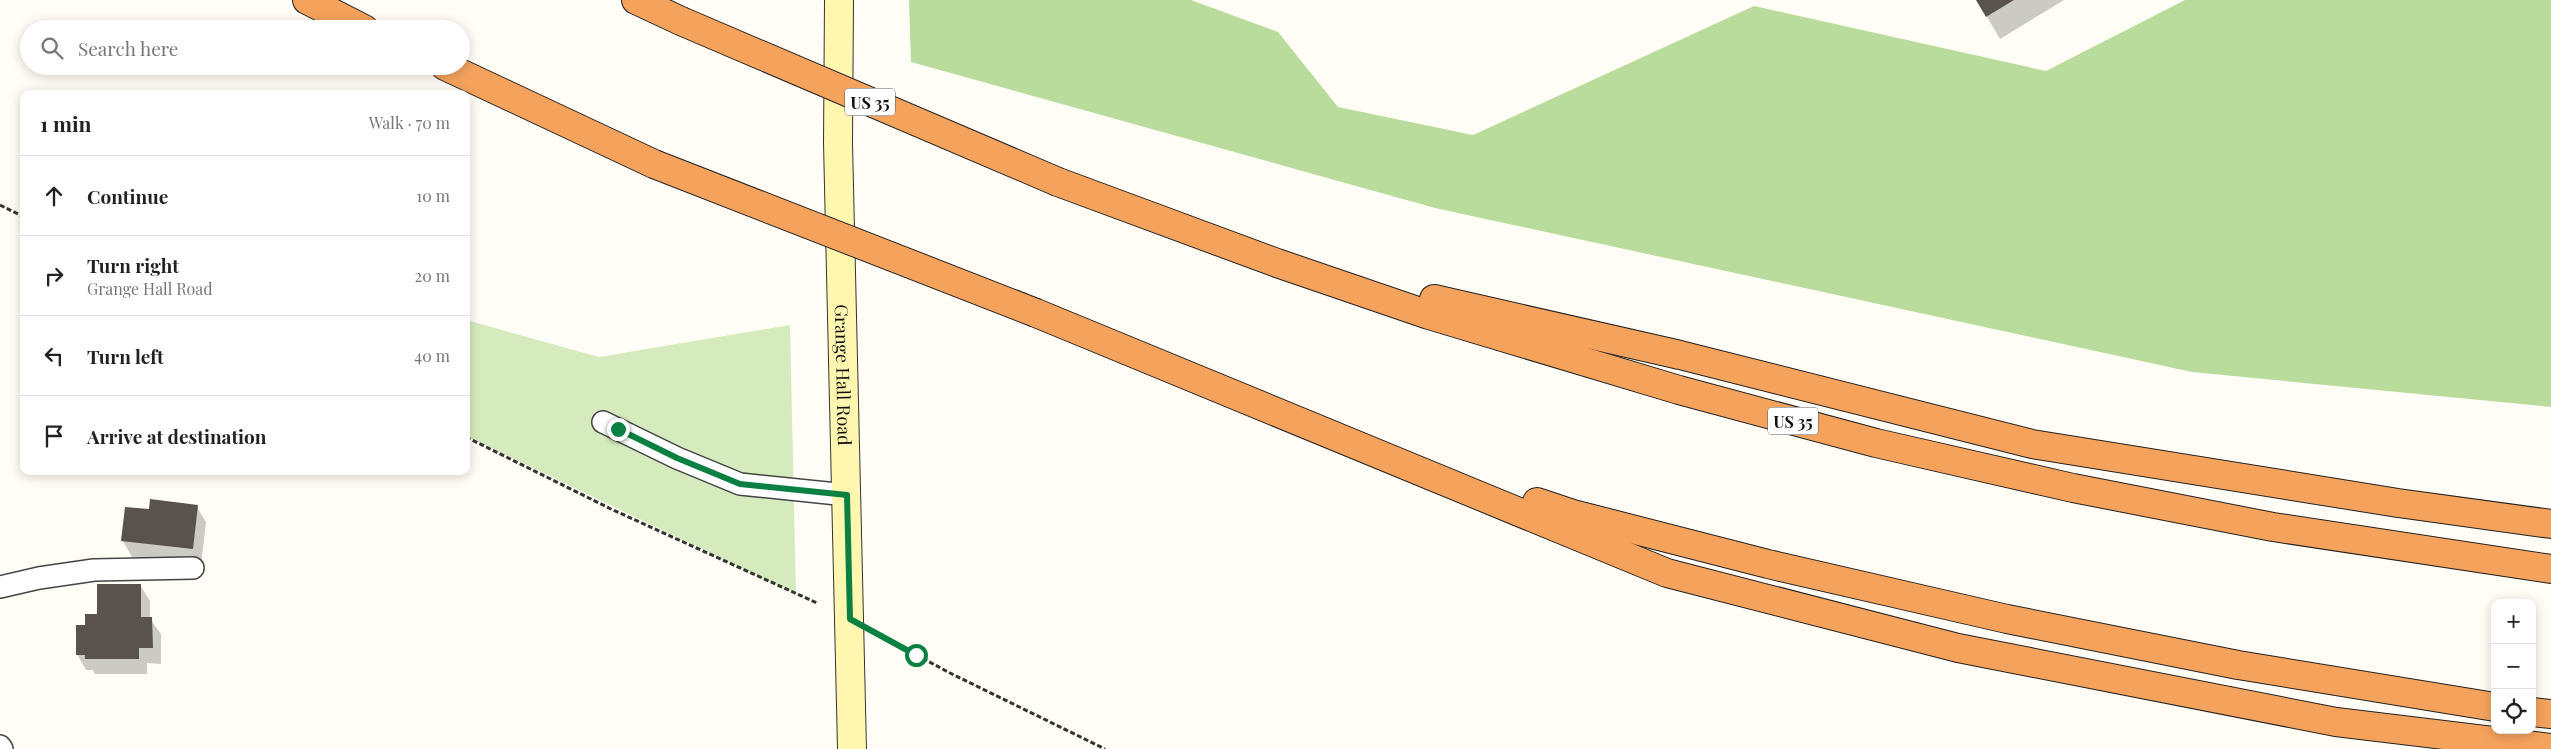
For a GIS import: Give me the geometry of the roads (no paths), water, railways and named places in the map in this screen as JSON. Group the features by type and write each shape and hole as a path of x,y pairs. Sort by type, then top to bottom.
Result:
{"highway":[{"path":"307,0 346,20"},
{"name":"US 35","path":"636,0 1058,182 1277,263 1429,315 1679,390 1876,443 2073,488 2273,527 2551,569"},
{"path":"464,75 654,164 1036,313 1667,573 1968,650 2336,722 2551,748"},
{"path":"1277,263 1680,355 2032,444 2398,503 2551,524"},
{"path":"1290,418 1403,459 1573,514 1768,564 2045,627 2238,665 2491,706"},
{"path":"2536,712 2551,714"}],"main road":[{"name":"Grange Hall Road","path":"839,0 838,143 852,749"}],"lane":[{"path":"603,422 677,458 740,484 847,495"},
{"path":"0,587 38,578 94,570 193,568"}]}
